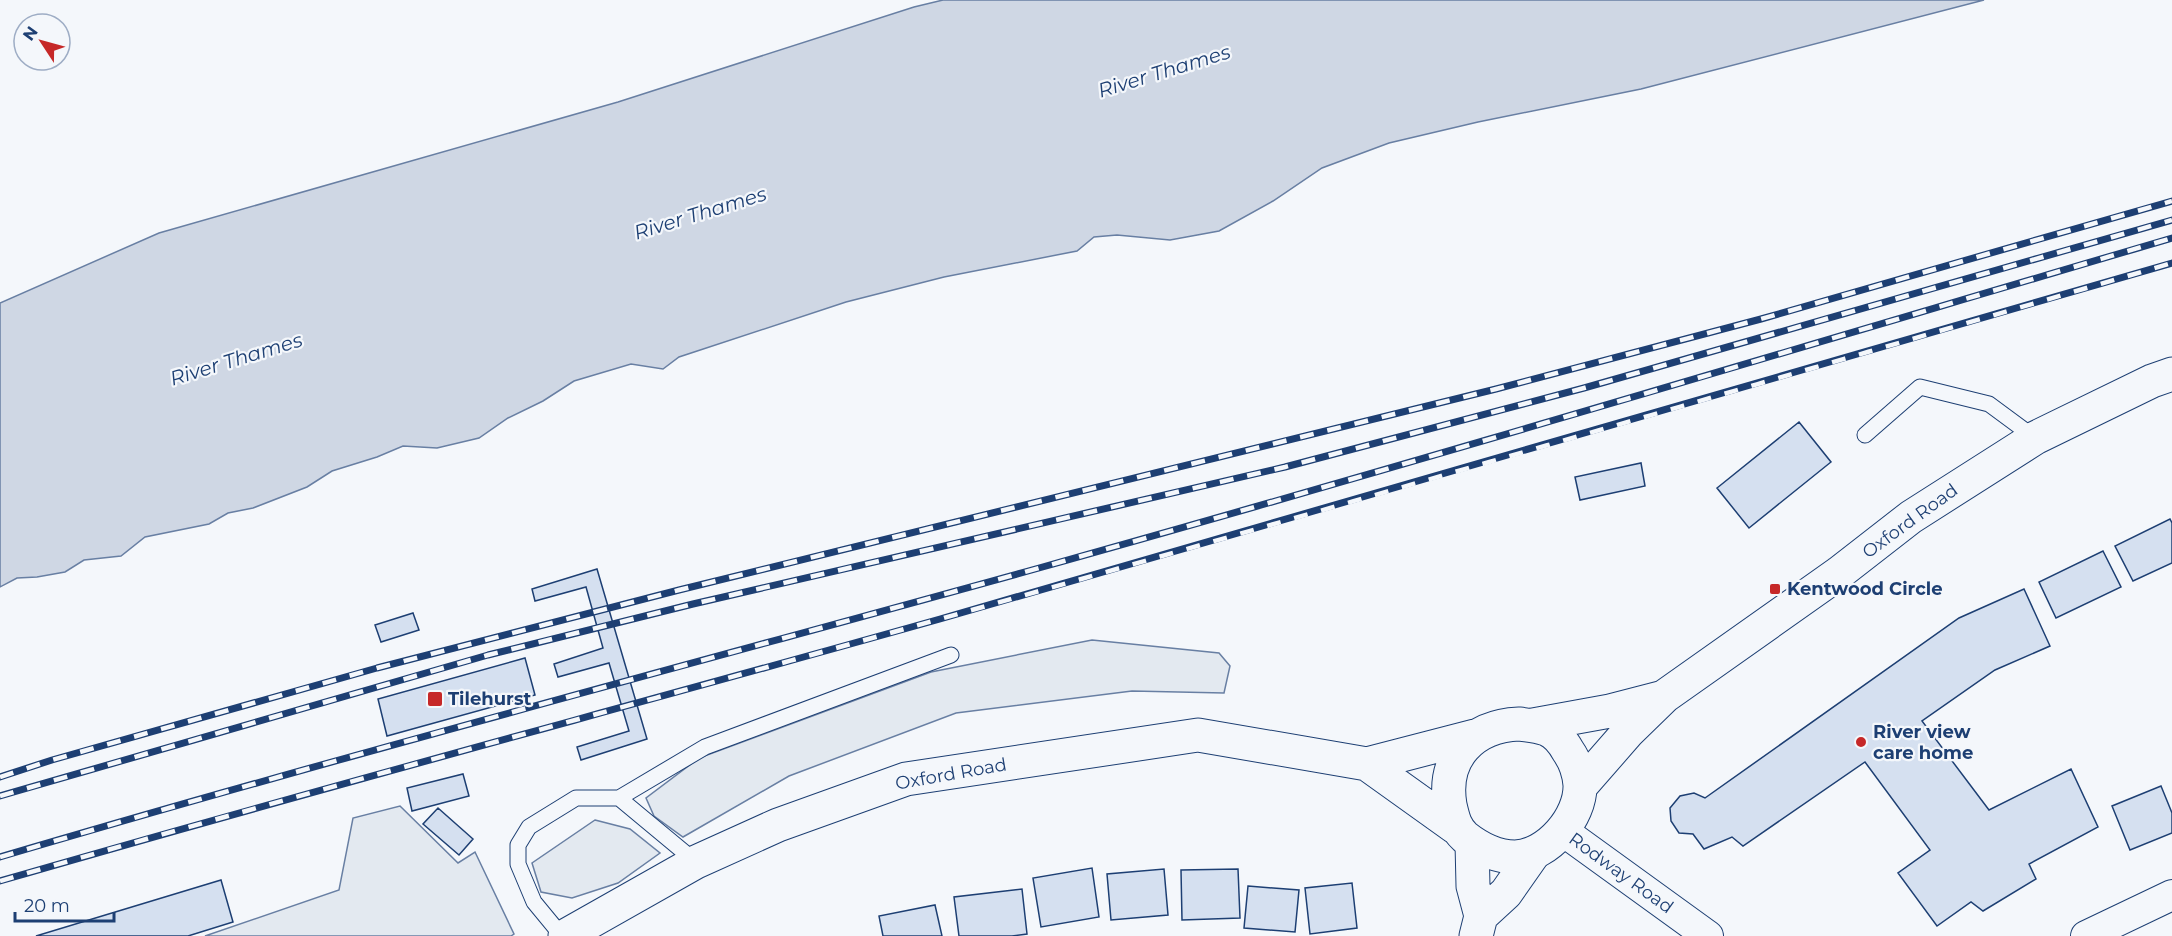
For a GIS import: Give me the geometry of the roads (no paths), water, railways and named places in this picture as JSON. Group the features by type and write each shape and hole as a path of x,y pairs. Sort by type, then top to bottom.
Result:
{"main road":[{"name":"Oxford Road","path":"1580,787 1628,732 1665,696 1839,573 1911,517 2035,438 2152,381 2172,374"},
{"name":"Oxford Road","path":"1533,725 1610,711 1665,696"},
{"path":"1464,835 1500,855 1516,857 1534,853 1563,831 1572,814 1580,787 1578,772 1566,748 1556,735 1533,725 1505,724 1490,728 1475,736 1460,753 1451,773 1449,796 1464,835 1479,926"},
{"name":"Oxford Road","path":"564,936 696,862 778,825 906,779 1198,735 1367,764 1475,736"},
{"name":"Oxford Road","path":"1367,764 1464,835"},
{"path":"1479,926 1534,853"}],"street":[{"name":"Rodway Road","path":"1563,831 1703,932"},
{"path":"2086,936 2172,895"}],"lane":[{"path":"1865,435 1920,387 1989,404 2035,438"},
{"path":"564,936 534,902 518,864 518,845 529,827 576,798 619,798 705,747 951,655"},
{"path":"619,798 696,862"}],"water":[{"name":"River Thames","path":"943,0 1984,0 1641,89 1478,122 1389,143 1322,168 1273,201 1219,231 1170,240 1117,235 1094,237 1077,251 944,277 846,302 679,357 663,369 631,364 574,381 543,401 508,418 479,438 437,448 403,446 332,471 307,487 253,508 228,513 209,524 145,537 121,556 84,560 65,572 17,578 0,587 0,303 159,233 618,102 914,7"}],"railway":[{"path":"0,777 52,760 377,668 679,590 1496,389 1761,319 2172,201"},
{"path":"0,796 488,655 693,604 1285,467 1584,388 2172,220"},
{"path":"0,857 389,746 1181,528 2172,238"},
{"path":"0,881 1094,575 1557,443 2172,263"}],"place":[{"name":"Kentwood Circle","path":"1775,589"},
{"name":"Tilehurst","path":"435,699"},
{"name":"River view care home","path":"1861,742"}]}
